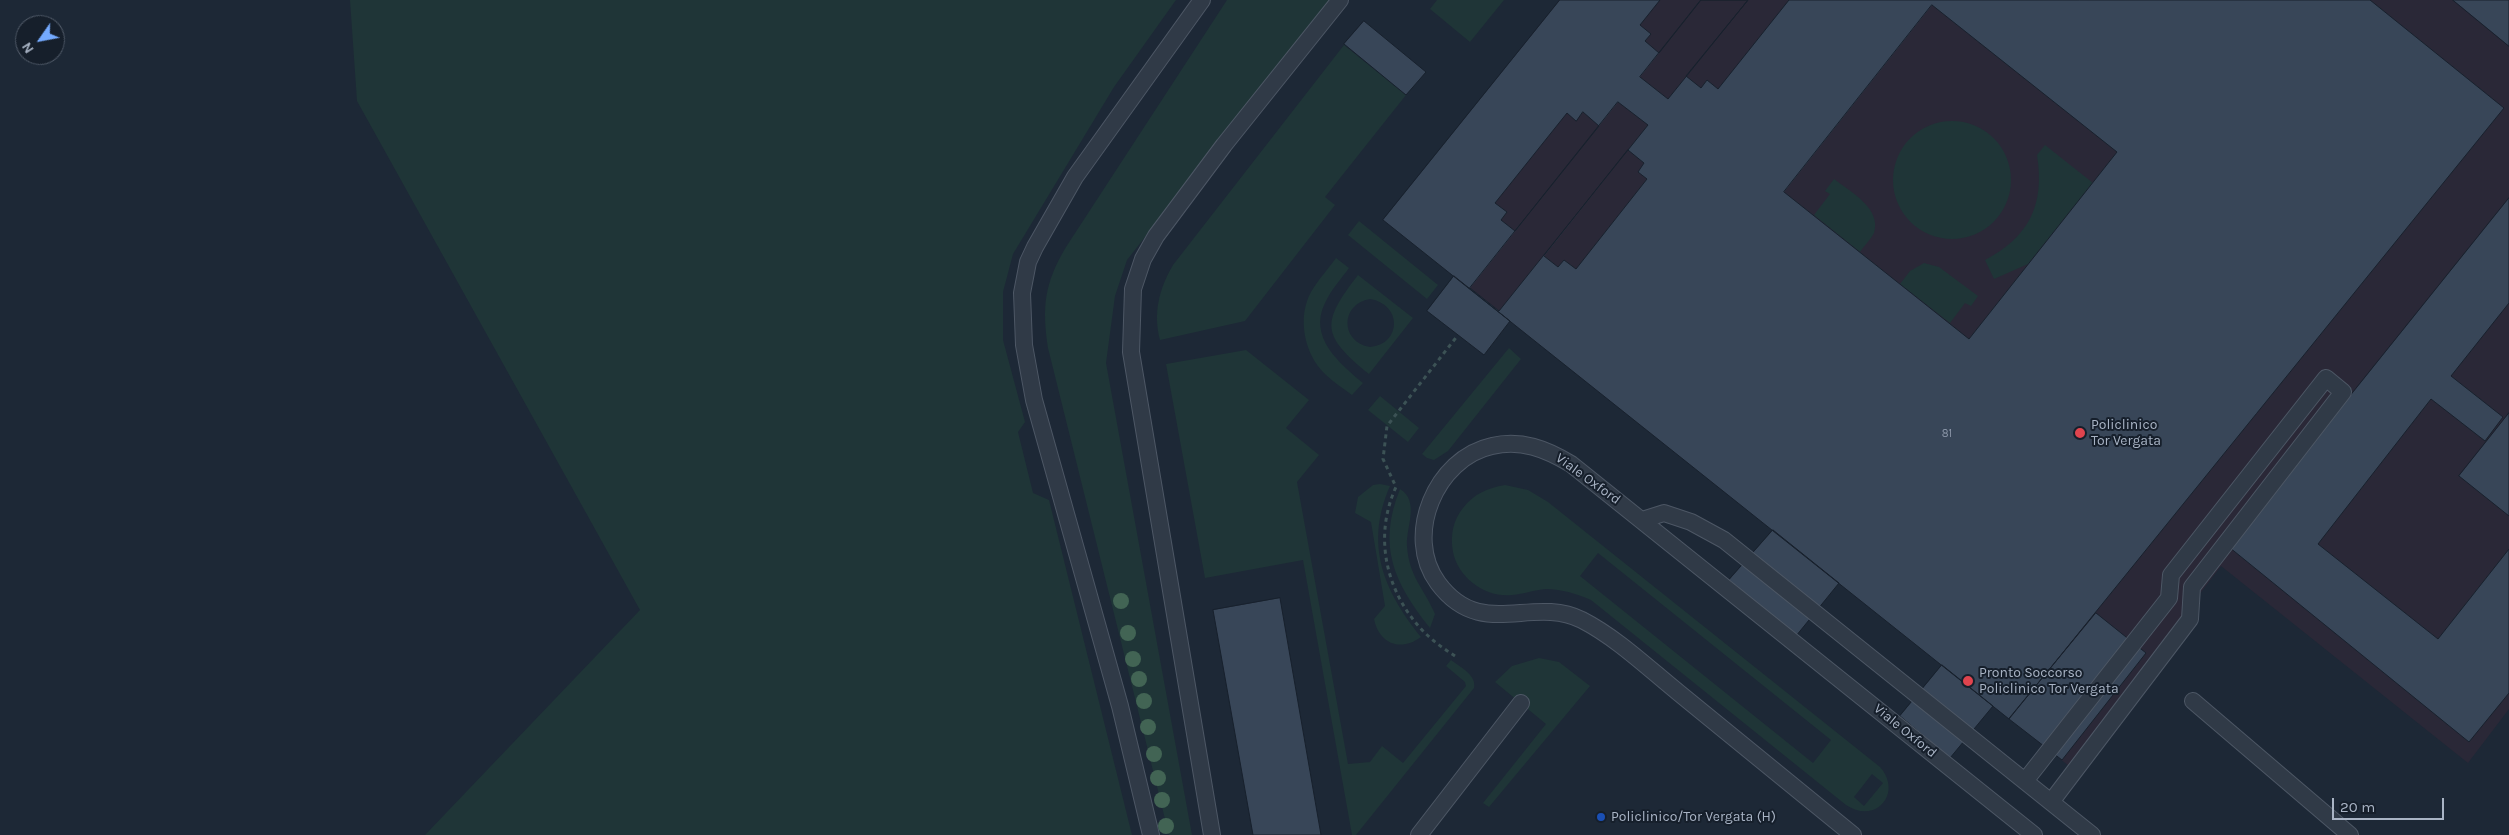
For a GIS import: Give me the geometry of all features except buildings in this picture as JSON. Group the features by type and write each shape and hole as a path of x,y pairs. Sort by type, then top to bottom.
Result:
{"lane":[{"path":"1151,835 1120,706 1034,400 1024,345 1021,302 1028,262 1042,233 1075,177 1202,0"},
{"path":"1212,835 1131,352 1133,289 1143,259 1173,211 1340,0"},
{"path":"2025,781 2169,598 2171,575 2326,378 2343,392 2192,587 2190,619 2051,802"},
{"name":"Viale Oxford","path":"1853,835 1635,658 1593,627 1572,616 1555,612 1489,615 1462,606 1437,582 1431,572 1424,547 1426,513 1444,478 1468,455 1478,450 1504,444 1536,447 1560,457 1583,472 2034,835"},
{"path":"1642,520 1664,513 1691,522 1724,540 2092,835"},
{"path":"2193,701 2350,835"},
{"path":"1419,835 1521,703"}],"shaded area":[{"name":"Policlinico Tor Vergata","path":"1560,0 2509,0 2509,709 2468,763 2221,566 2069,766 1384,220"}],"green space":[{"path":"350,0 1176,0 1114,87 1013,254 1003,292 1003,340 1025,422 1018,432 1033,493 1049,500 1132,835 425,835 640,610 357,101"},
{"path":"1227,0 1331,0 1127,260 1115,296 1106,363 1192,835 1169,835 1048,348 1045,308 1049,284 1066,247"},
{"path":"1437,0 1504,0 1470,42 1430,9"},
{"path":"1344,45 1406,95 1325,197 1335,205 1245,321 1160,340 1157,311 1164,283 1173,265"},
{"path":"1952,121 1975,126 1994,138 2006,157 2011,180 2006,203 1994,222 1975,234 1952,239 1929,234 1910,222 1898,203 1893,180 1898,157 1910,138 1929,126"},
{"path":"2045,145 2093,183 2028,264 1994,279 1985,260 2013,241 2023,230 2030,218 2036,204 2038,189 2037,155"},
{"path":"1834,179 1863,201 1873,216 1875,224 1874,233 1860,252 1814,215 1830,194 1825,191"},
{"path":"1359,221 1438,285 1427,299 1348,235"},
{"path":"1336,258 1349,268 1325,303 1320,327 1323,338 1336,358 1363,383 1352,395 1328,377 1318,366 1312,356 1305,335 1304,313 1311,292"},
{"path":"1924,263 1939,267 1978,296 1971,306 1965,303 1950,323 1900,284 1910,271"},
{"path":"1358,275 1413,318 1369,374 1342,349 1335,338 1332,328 1337,305","holes":["1370,299 1380,302 1388,308 1392,316 1394,324 1392,332 1388,339 1380,344 1370,347 1360,344 1349,331 1349,315 1360,302"]},
{"path":"1509,348 1521,359 1448,451 1434,460 1427,458 1422,454"},
{"path":"1246,350 1309,400 1286,428 1319,455 1297,482 1348,764 1370,762 1382,746 1403,763 1466,686 1465,682 1446,666 1451,660 1470,675 1474,683 1474,688 1356,835 1352,835 1303,560 1205,578 1166,364"},
{"path":"1380,396 1419,428 1408,442 1368,410"},
{"path":"1373,485 1390,486 1382,508 1379,528 1379,548 1382,566 1388,585 1397,602 1421,637 1406,644 1392,643 1386,640 1377,628 1374,619 1385,606 1371,522 1355,513 1358,497"},
{"path":"1505,485 1528,490 1548,502 1880,767 1889,787 1883,803 1876,809 1867,811 1857,810 1846,805 1591,600 1569,592 1552,589 1502,595 1483,590 1467,578 1456,561 1453,552 1453,528 1467,503 1481,492","holes":["1598,553 1831,740 1813,763 1580,576","1872,774 1883,783 1864,806 1854,797"]},
{"path":"1400,489 1406,494 1411,507 1407,538 1408,557 1414,574 1435,614 1430,628 1407,595 1393,563 1390,546 1390,528 1393,509"},
{"path":"1539,658 1559,662 1590,686 1489,807 1483,803 1546,724 1495,682 1512,666"}],"place":[{"name":"Policlinico Tor Vergata","path":"2080,433"},
{"name":"Pronto Soccorso Policlinico Tor Vergata","path":"1968,681"},
{"name":"Policlinico/Tor Vergata (H)","path":"1601,817"}]}
